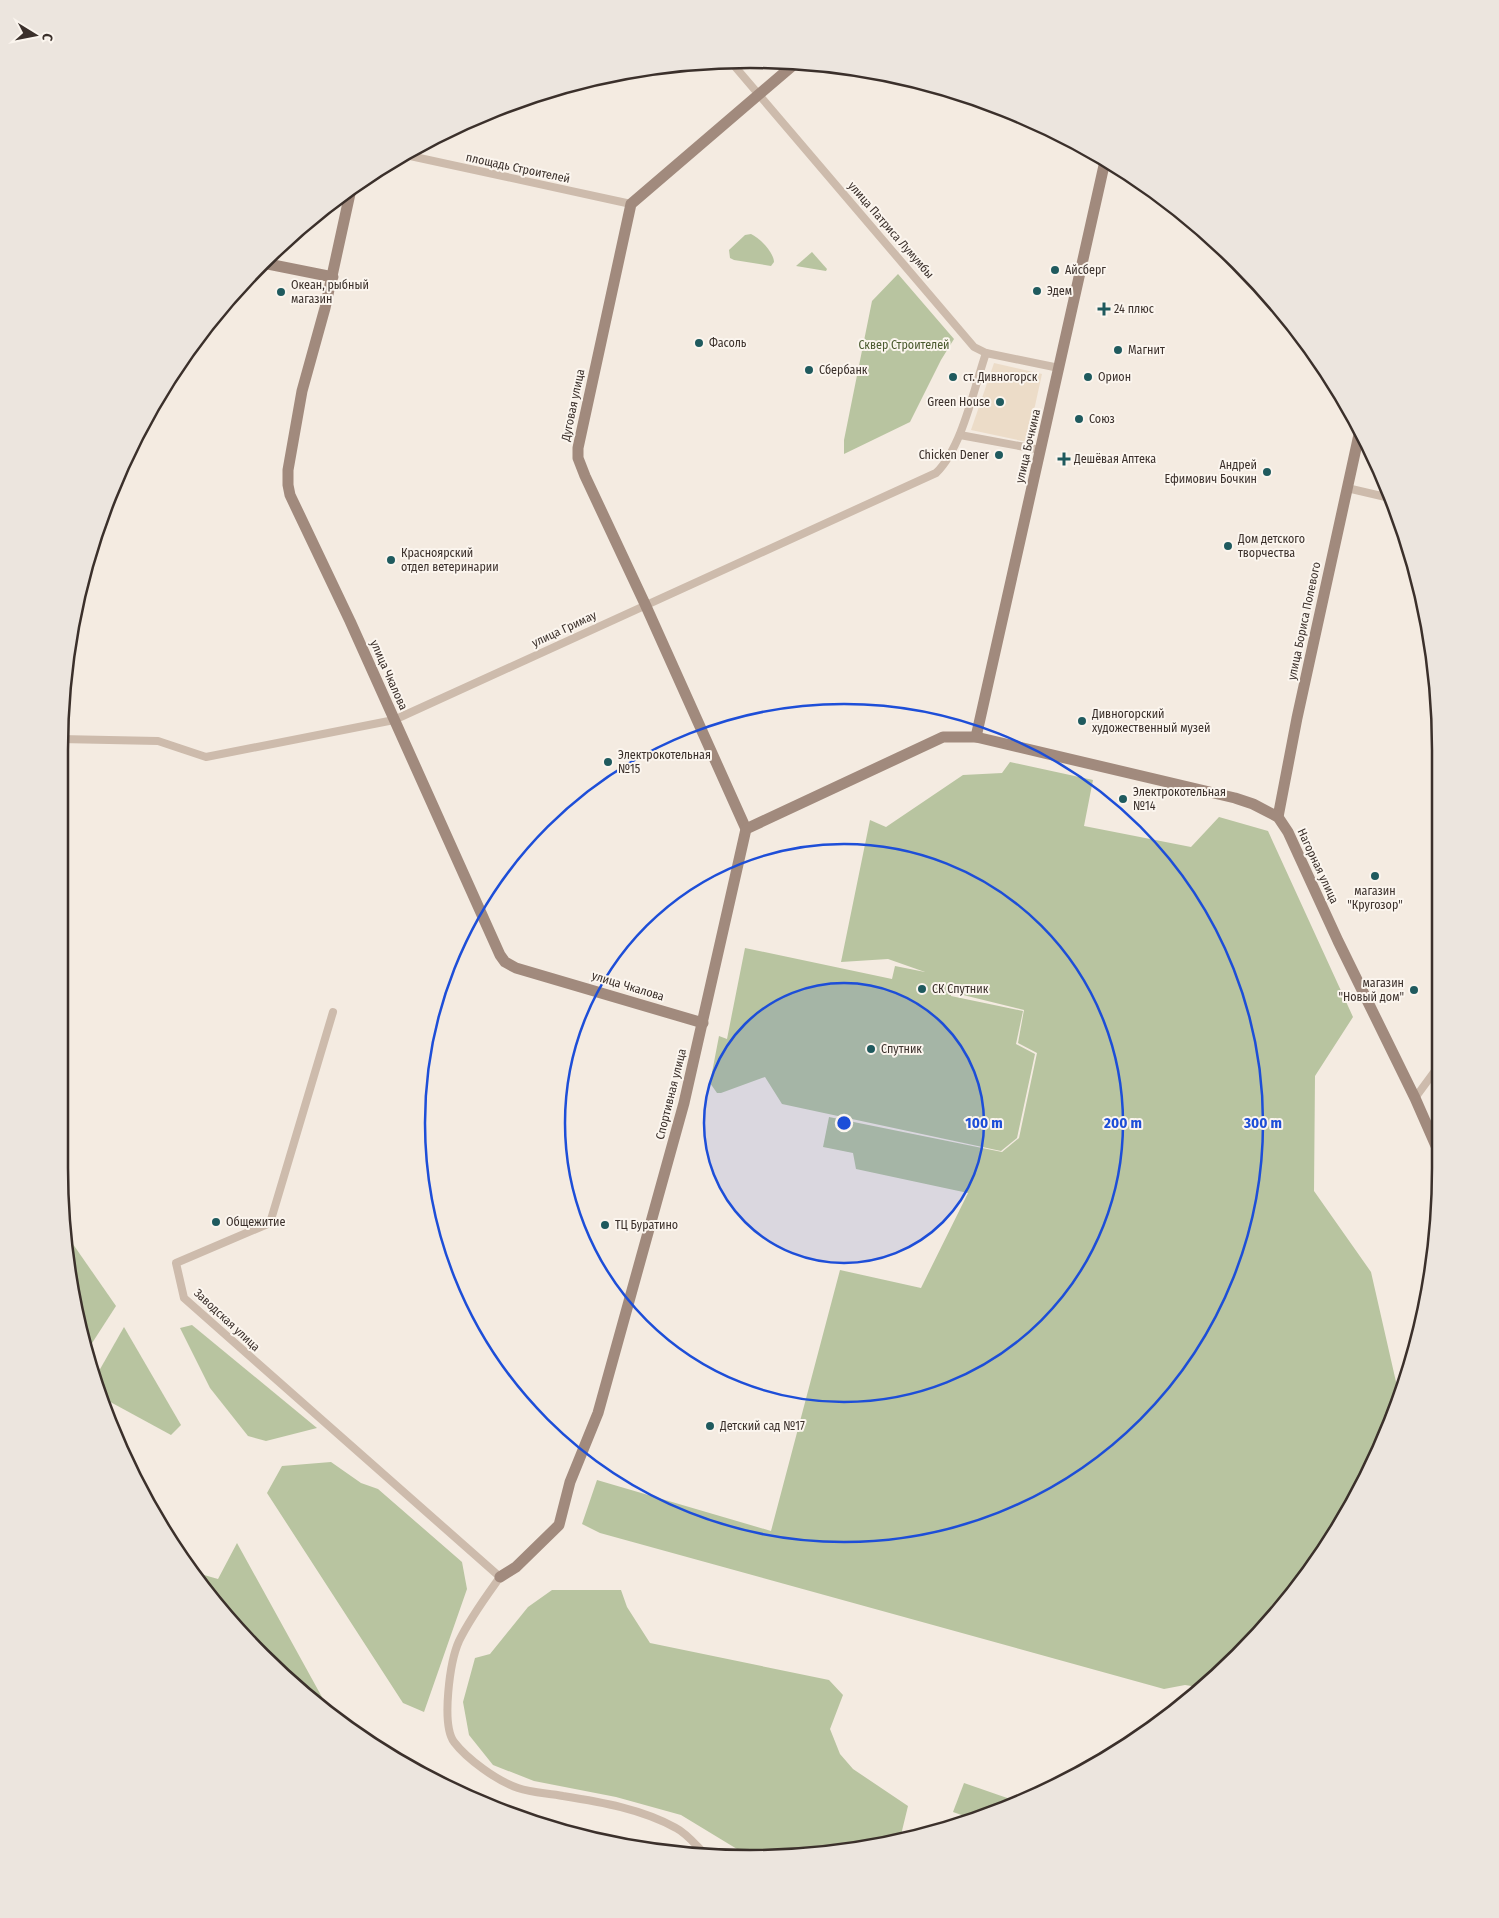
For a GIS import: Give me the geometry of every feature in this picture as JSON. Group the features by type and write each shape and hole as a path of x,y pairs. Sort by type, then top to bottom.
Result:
{"main road":[{"path":"631,204 789,69"},
{"name":"улица Бочкина","path":"976,737 1104,167"},
{"name":"улица Чкалова","path":"349,197 332,277 302,391 288,463 288,485 296,509 350,621 500,955 505,962 516,968 703,1023"},
{"name":"Дуговая улица","path":"631,204 584,416 578,454 585,476 746,829"},
{"path":"270,264 332,277"},
{"name":"улица Бориса Полевого","path":"1278,817 1297,718 1357,441"},
{"path":"746,829 943,737 976,737 1235,798 1278,817"},
{"name":"Нагорная улица","path":"1278,817 1288,832 1432,1137"},
{"name":"Спортивная улица","path":"500,1577 516,1567 559,1525 570,1482 598,1413 684,1103 746,829"}],"street":[{"name":"улица Патриса Лумумбы","path":"737,68 974,347 986,353 1059,368"},
{"name":"площадь Строителей","path":"413,157 631,204"},
{"name":"улица Гримау","path":"68,739 158,741 206,757 394,720 936,473 946,464 960,435 986,353"},
{"path":"960,435 1041,450"},
{"path":"1347,488 1383,496"},
{"name":"Заводская улица","path":"333,1012 270,1223 176,1263 184,1298 500,1577"},
{"path":"1415,1098 1432,1075"},
{"path":"500,1577 470,1619 458,1644 450,1679 447,1717 453,1741 473,1761 519,1789 574,1798 646,1815 677,1828 699,1848"}],"green space":[{"path":"751,234 769,250 774,262 771,266 730,258 729,250 745,235"},
{"path":"812,252 827,269 826,271 796,266"},
{"name":"Сквер Строителей","path":"898,274 954,339 941,360 910,422 844,454 844,440 872,301"},
{"path":"1010,762 1093,780 1084,826 1191,847 1219,817 1268,831 1353,1017 1315,1076 1314,1191 1371,1272 1396,1383 1380,1429 1361,1470 1340,1510 1317,1547 1291,1584 1262,1618 1232,1651 1193,1686 1185,1685 1164,1689 600,1533 582,1524 597,1480 771,1531 840,1270 921,1288 968,1193 856,1169 853,1153 823,1147 829,1117 1002,1152 1019,1138 1037,1053 1018,1043 1024,1010 951,992 951,996 1023,1011 1016,1044 1035,1054 1017,1138 1001,1151 782,1104 765,1077 721,1093 717,1093 710,1083 719,1036 727,1039 745,948 892,979 895,966 925,972 888,959 841,962 870,820 886,827 963,775 1002,773"},
{"path":"72,1242 116,1306 91,1345 81,1302"},
{"path":"192,1325 317,1428 266,1441 248,1436 210,1388 180,1328"},
{"path":"124,1327 181,1425 171,1435 109,1401 99,1371"},
{"path":"331,1462 361,1483 378,1489 462,1562 467,1589 424,1712 403,1703 267,1493 282,1466"},
{"path":"237,1543 325,1702 267,1651 201,1574 218,1579"},
{"path":"552,1590 621,1590 627,1607 650,1643 829,1680 843,1695 830,1729 840,1754 853,1769 908,1806 902,1833 839,1845 794,1849 739,1850 681,1815 616,1797 534,1781 493,1765 469,1735 463,1702 475,1658 490,1654 528,1607"},
{"path":"964,1783 1010,1799 963,1816 953,1812"}],"shaded area":[{"path":"994,363 1042,374 1027,442 971,430"}],"place":[{"name":"Айсберг","path":"1055,270"},
{"name":"Эдем","path":"1037,291"},
{"name":"Океан, рыбный магазин","path":"281,292"},
{"name":"24 плюс","path":"1104,309"},
{"name":"Фасоль","path":"699,343"},
{"name":"Магнит","path":"1118,350"},
{"name":"Сбербанк","path":"809,370"},
{"name":"ст. Дивногорск","path":"953,377"},
{"name":"Орион","path":"1088,377"},
{"name":"Green House","path":"1000,402"},
{"name":"Союз","path":"1079,419"},
{"name":"Chicken Dener","path":"999,455"},
{"name":"Дешёвая Аптека","path":"1064,459"},
{"name":"Андрей Ефимович Бочкин","path":"1267,472"},
{"name":"Дом детского творчества","path":"1228,546"},
{"name":"Красноярский отдел ветеринарии","path":"391,560"},
{"name":"Дивногорский художественный музей","path":"1082,721"},
{"name":"Электрокотельная №15","path":"608,762"},
{"name":"Электрокотельная №14","path":"1123,799"},
{"name":"магазин \"Кругозор\"","path":"1375,876"},
{"name":"СК Спутник","path":"922,989"},
{"name":"магазин \"Новый дом\"","path":"1414,990"},
{"name":"Спутник","path":"871,1049"},
{"name":"Общежитие","path":"216,1222"},
{"name":"ТЦ Буратино","path":"605,1225"},
{"name":"Детский сад №17","path":"710,1426"}]}
